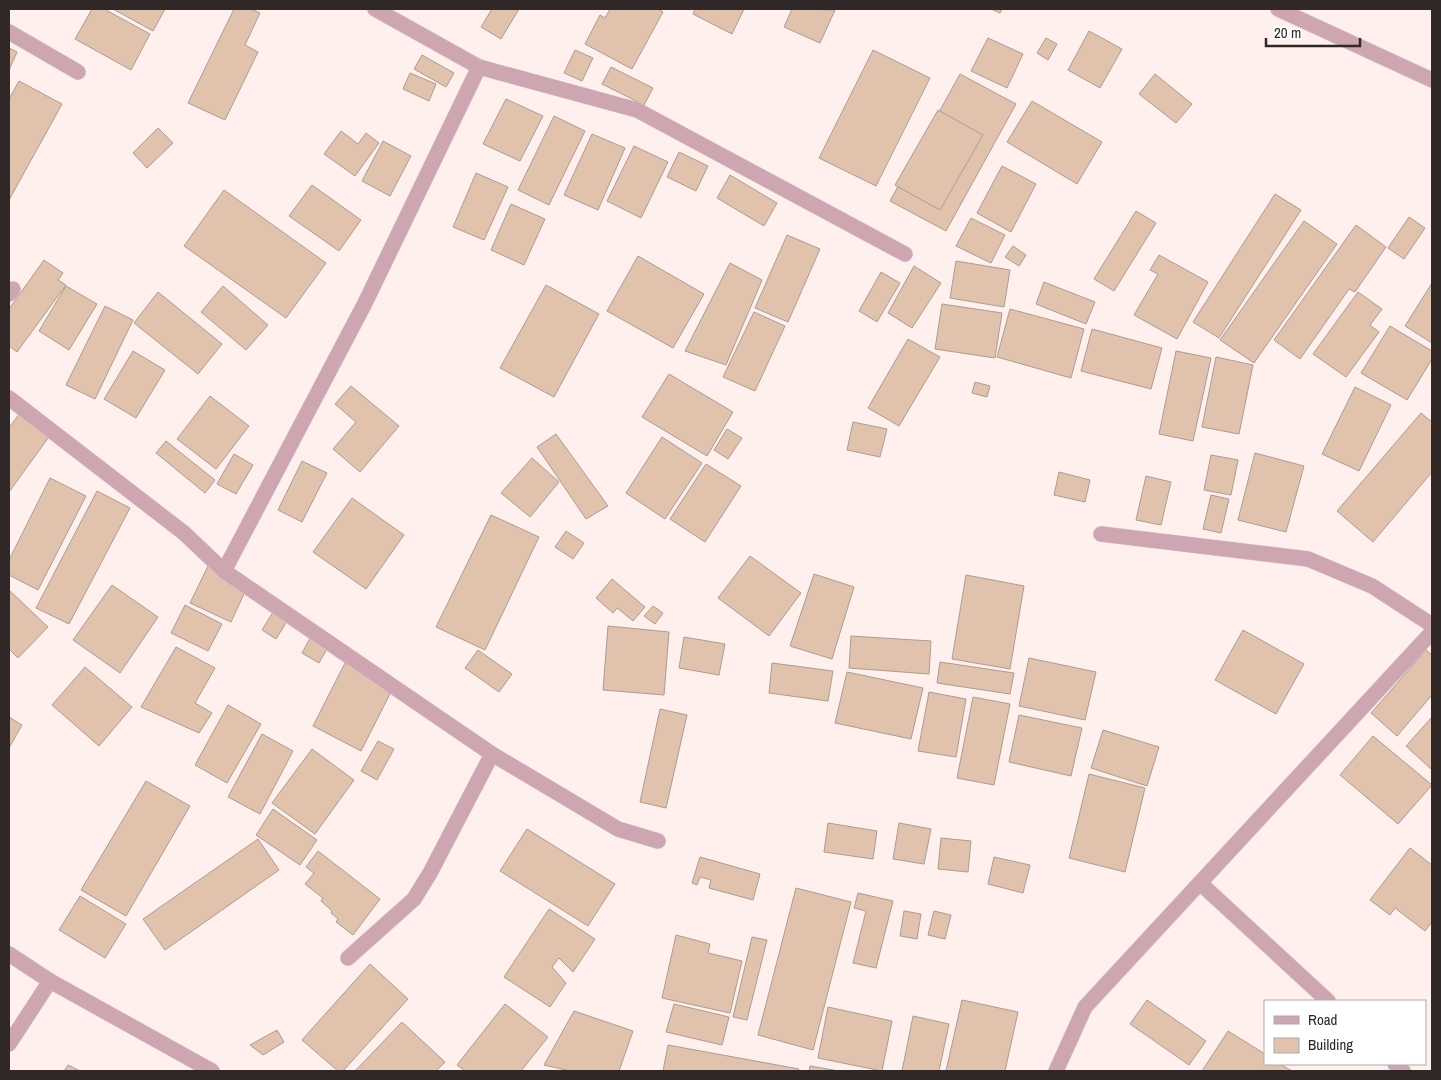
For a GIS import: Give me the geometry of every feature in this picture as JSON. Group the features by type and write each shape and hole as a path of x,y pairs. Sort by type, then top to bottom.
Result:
{"street":[{"path":"375,9 479,67 637,110 905,254"},
{"path":"1278,9 1432,80"},
{"path":"9,32 78,72"},
{"path":"224,571 365,303 479,67"},
{"path":"9,398 184,533 224,571 492,754 618,829 658,841"},
{"path":"1101,534 1308,559 1372,586 1432,625"},
{"path":"1056,1071 1085,1008 1432,632"},
{"path":"348,958 414,899 430,873 492,754"},
{"path":"1200,883 1327,1000"},
{"path":"9,954 50,981 212,1071"},
{"path":"9,1044 50,981"}],"building":[{"path":"92,9 104,9 150,34 131,70 75,39"},
{"path":"113,9 165,9 153,31"},
{"path":"234,9 251,9 260,13 245,45 258,52 225,120 188,103"},
{"path":"492,9 519,9 501,39 481,27"},
{"path":"610,9 658,9 663,12 632,69 585,44 600,15 605,18"},
{"path":"695,9 744,9 732,34 693,14"},
{"path":"792,9 835,10 820,43 784,27"},
{"path":"991,9 1002,9 1000,13"},
{"path":"1089,31 1122,49 1100,88 1068,70"},
{"path":"988,38 1023,54 1007,88 971,71"},
{"path":"1046,38 1057,44 1048,60 1037,53"},
{"path":"9,48 17,52 9,70"},
{"path":"575,50 593,58 582,81 564,73"},
{"path":"873,50 930,78 876,186 819,158"},
{"path":"422,55 454,73 446,87 414,69"},
{"path":"611,67 653,88 644,105 602,84"},
{"path":"410,73 436,84 429,101 403,89"},
{"path":"960,74 1016,104 946,231 890,201"},
{"path":"1155,74 1192,104 1176,123 1139,94"},
{"path":"19,81 62,104 9,200 9,99"},
{"path":"506,99 543,116 520,161 483,144"},
{"path":"1032,101 1102,142 1077,184 1007,142"},
{"path":"938,110 983,135 940,210 895,185"},
{"path":"554,116 585,131 549,205 518,190"},
{"path":"158,128 173,143 147,168 133,153"},
{"path":"341,131 358,144 366,133 379,143 355,176 324,154"},
{"path":"592,134 625,148 598,210 564,195"},
{"path":"383,141 411,156 390,196 362,181"},
{"path":"634,146 668,162 641,218 607,201"},
{"path":"679,152 708,166 696,191 667,177"},
{"path":"1002,166 1036,184 1011,232 977,213"},
{"path":"476,173 508,187 484,240 453,227"},
{"path":"730,175 777,203 764,226 717,198"},
{"path":"312,185 361,220 339,251 289,216"},
{"path":"224,190 326,263 286,318 184,246"},
{"path":"1275,194 1301,210 1219,338 1193,322"},
{"path":"511,204 545,219 524,265 491,250"},
{"path":"1136,211 1156,223 1114,291 1094,279"},
{"path":"1409,217 1425,228 1404,259 1388,248"},
{"path":"971,218 1005,235 991,263 956,246"},
{"path":"1304,221 1337,244 1254,363 1220,340"},
{"path":"1356,225 1386,247 1355,292 1349,289 1300,359 1274,340"},
{"path":"787,235 820,249 788,322 755,308"},
{"path":"1013,246 1026,255 1019,266 1005,257"},
{"path":"1159,255 1208,282 1177,339 1134,315 1158,274 1150,270"},
{"path":"638,256 704,294 673,348 607,311"},
{"path":"44,260 63,273 58,280 66,285 17,352 9,346 9,309"},
{"path":"956,261 1010,270 1004,307 950,298"},
{"path":"730,263 762,280 726,365 685,351"},
{"path":"914,266 941,283 912,328 888,313"},
{"path":"881,272 900,283 877,322 859,311"},
{"path":"1044,282 1095,302 1086,324 1036,304"},
{"path":"1432,283 1432,343 1405,326"},
{"path":"546,285 599,314 554,397 500,368"},
{"path":"66,286 97,304 69,350 39,331"},
{"path":"223,286 268,325 246,350 201,312"},
{"path":"158,292 222,344 198,374 134,323"},
{"path":"1358,292 1382,309 1370,325 1379,332 1346,377 1313,354"},
{"path":"942,304 1002,313 995,358 935,349"},
{"path":"105,306 133,320 95,399 66,385"},
{"path":"1010,309 1084,329 1071,378 997,357"},
{"path":"754,312 785,326 755,391 723,377"},
{"path":"1390,326 1432,351 1432,359 1407,400 1361,373"},
{"path":"1092,329 1162,348 1151,389 1081,371"},
{"path":"908,339 940,357 899,426 868,408"},
{"path":"133,351 165,370 136,418 104,399"},
{"path":"1176,351 1211,358 1193,441 1159,434"},
{"path":"1216,357 1253,365 1239,434 1202,427"},
{"path":"669,374 733,412 707,456 642,417"},
{"path":"975,382 990,386 987,397 972,393"},
{"path":"351,386 399,426 360,472 333,449 356,422 335,404"},
{"path":"1355,387 1391,405 1359,471 1322,454"},
{"path":"210,396 249,426 216,469 177,439"},
{"path":"20,413 51,434 9,492 9,428"},
{"path":"1421,413 1432,422 1432,472 1373,542 1337,511"},
{"path":"853,422 887,429 880,457 847,450"},
{"path":"727,429 742,438 728,459 714,450"},
{"path":"556,434 608,506 586,519 537,447"},
{"path":"662,437 702,463 665,519 626,493"},
{"path":"166,441 215,480 205,493 156,453"},
{"path":"1255,453 1304,466 1286,532 1238,520"},
{"path":"234,454 253,465 236,494 217,484"},
{"path":"1211,455 1238,460 1231,495 1204,490"},
{"path":"532,458 559,482 530,517 501,493"},
{"path":"302,461 327,473 302,522 278,510"},
{"path":"706,464 741,486 705,542 670,519"},
{"path":"1059,472 1090,480 1085,502 1054,495"},
{"path":"1146,476 1171,482 1161,525 1136,520"},
{"path":"50,478 86,496 38,590 9,575 9,560"},
{"path":"97,491 130,508 69,624 36,608"},
{"path":"1211,495 1229,499 1221,533 1203,529"},
{"path":"352,498 404,535 366,589 313,552"},
{"path":"491,515 539,537 485,650 436,627"},
{"path":"566,531 584,543 573,559 555,547"},
{"path":"750,556 801,593 769,636 718,598"},
{"path":"210,562 250,581 231,622 190,603"},
{"path":"814,574 854,587 832,659 790,646"},
{"path":"966,575 1024,586 1010,669 952,659"},
{"path":"612,579 645,607 633,621 617,608 613,613 596,598"},
{"path":"112,585 158,617 120,673 73,640"},
{"path":"9,590 48,627 18,658 9,649"},
{"path":"278,604 292,613 276,639 262,630"},
{"path":"185,605 222,624 208,651 171,633"},
{"path":"653,606 663,613 655,624 644,616"},
{"path":"608,626 669,632 664,695 603,690"},
{"path":"1243,630 1304,664 1276,714 1215,680"},
{"path":"314,631 332,640 319,663 302,653"},
{"path":"851,636 931,641 929,674 849,668"},
{"path":"684,637 725,644 719,675 679,668"},
{"path":"176,647 215,668 195,703 212,713 199,733 141,707"},
{"path":"478,650 512,674 499,692 465,668"},
{"path":"1426,650 1432,655 1432,695 1397,736 1371,713"},
{"path":"1029,658 1096,672 1085,720 1019,706"},
{"path":"940,662 1014,673 1010,694 937,683"},
{"path":"345,663 393,688 361,751 313,726"},
{"path":"772,663 833,671 828,701 769,693"},
{"path":"85,667 132,707 99,746 52,705"},
{"path":"847,672 923,688 911,739 835,723"},
{"path":"929,692 966,699 956,757 918,751"},
{"path":"973,697 1010,704 994,785 957,778"},
{"path":"228,705 261,724 227,783 195,765"},
{"path":"660,709 687,715 666,808 640,802"},
{"path":"1019,715 1082,728 1071,776 1009,762"},
{"path":"9,717 22,725 9,748"},
{"path":"1432,717 1432,770 1406,746"},
{"path":"1103,730 1159,747 1147,786 1091,768"},
{"path":"262,734 293,751 260,814 228,797"},
{"path":"1373,736 1432,785 1398,824 1340,775"},
{"path":"378,741 394,749 377,780 361,771"},
{"path":"312,749 354,780 315,834 272,803"},
{"path":"1089,774 1145,788 1125,872 1069,858"},
{"path":"146,781 190,806 126,916 81,890"},
{"path":"273,809 317,840 300,865 256,835"},
{"path":"828,823 877,831 873,859 824,852"},
{"path":"899,823 931,829 924,864 893,859"},
{"path":"527,829 615,884 588,926 500,871"},
{"path":"941,838 971,841 968,872 938,869"},
{"path":"258,839 279,870 165,950 143,919"},
{"path":"1410,848 1432,865 1432,922 1425,931 1395,908 1390,915 1370,900"},
{"path":"318,851 380,899 353,935 336,922 338,919 321,901 323,898 305,884 314,873 306,867"},
{"path":"700,857 760,874 753,900 709,888 711,880 700,877 697,885 692,883"},
{"path":"994,857 1030,865 1023,893 988,884"},
{"path":"796,888 851,902 813,1050 758,1035"},
{"path":"858,893 893,901 876,968 853,963 866,911 854,908"},
{"path":"80,896 126,924 105,958 59,930"},
{"path":"549,909 595,939 573,972 559,958 552,967 566,983 550,1007 504,977"},
{"path":"904,911 921,914 917,939 900,936"},
{"path":"934,911 951,915 945,939 928,935"},
{"path":"676,935 710,944 708,953 742,961 730,1013 662,998"},
{"path":"752,937 767,940 747,1020 733,1017"},
{"path":"370,964 408,999 343,1071 338,1071 302,1040"},
{"path":"962,1000 1018,1012 1005,1071 946,1071"},
{"path":"1147,1000 1206,1041 1189,1065 1130,1024"},
{"path":"505,1004 548,1037 521,1071 465,1071 457,1065"},
{"path":"674,1004 729,1017 722,1045 666,1032"},
{"path":"828,1007 892,1021 882,1071 818,1058"},
{"path":"574,1011 633,1031 619,1071 570,1071 544,1065"},
{"path":"913,1016 949,1024 939,1071 902,1071"},
{"path":"402,1022 445,1062 436,1071 355,1071"},
{"path":"277,1030 284,1042 263,1055 250,1045"},
{"path":"1228,1031 1264,1053 1264,1065 1282,1065 1292,1071 1202,1071"},
{"path":"668,1045 799,1069 798,1071 663,1071"},
{"path":"68,1065 80,1071 64,1071"},
{"path":"810,1066 839,1071 809,1071"}]}
